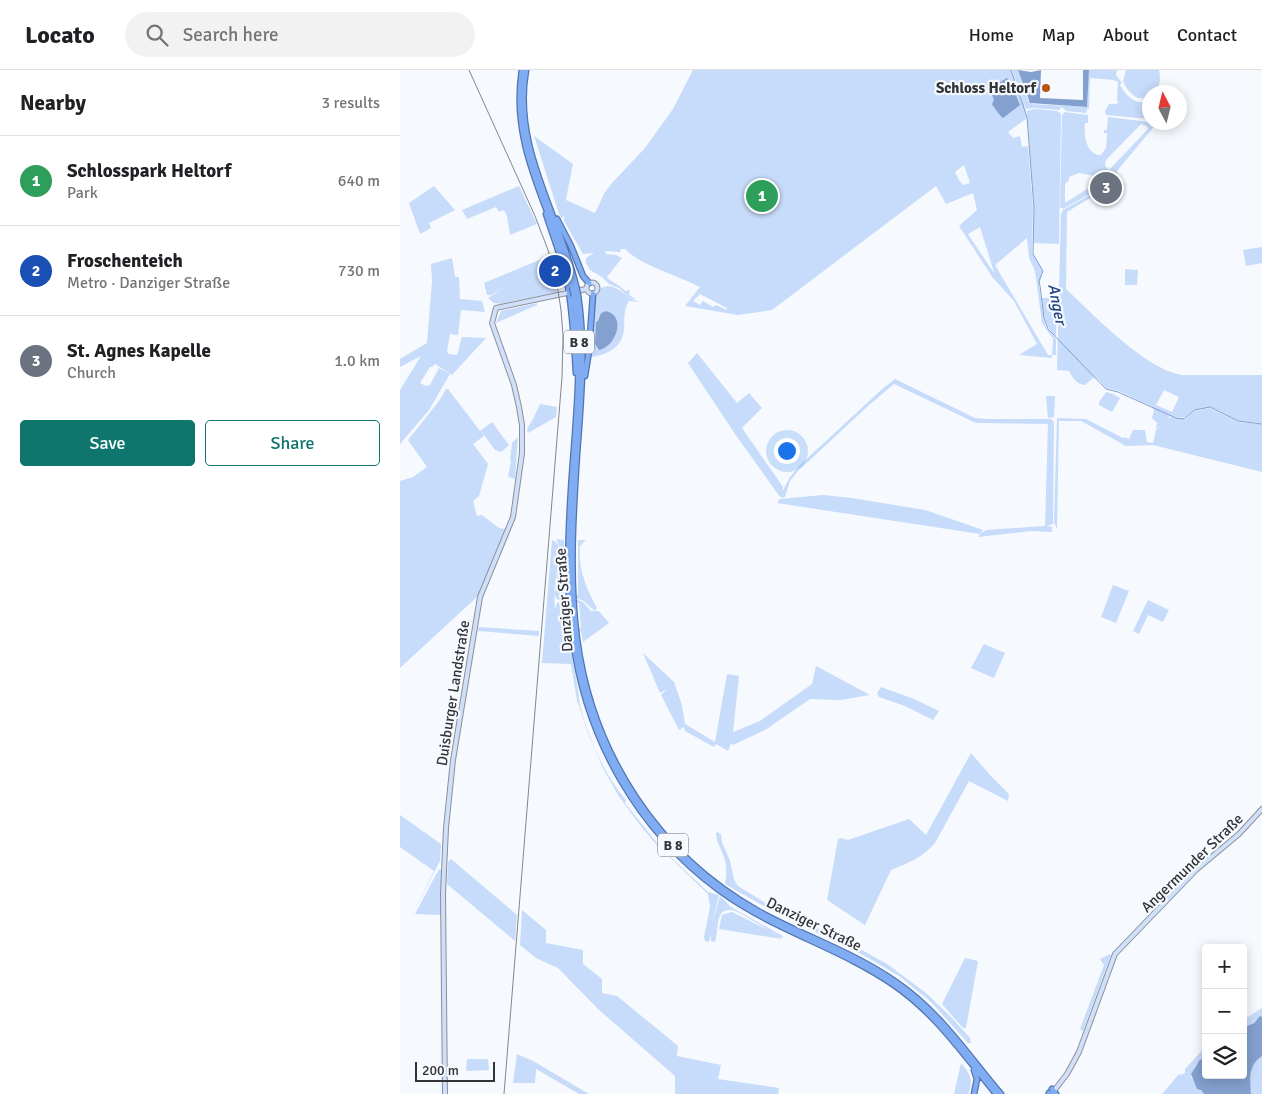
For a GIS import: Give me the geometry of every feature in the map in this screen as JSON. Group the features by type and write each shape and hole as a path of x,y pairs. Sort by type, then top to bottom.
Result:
{"highway":[{"name":"Danziger Straße","path":"522,70 520,100 522,132 528,163 574,286"},
{"name":"Danziger Straße","path":"526,70 524,102 526,131 536,172 566,250 576,296 580,386 573,524 575,623 582,671 590,702 604,740 623,777 652,820 700,870 746,903 782,923 869,965 897,982 942,1022 1001,1094"},
{"path":"540,196 564,269 569,292 573,318 576,386 580,386 585,382 593,294"},
{"path":"550,208 553,210 568,238 583,276 589,283"},
{"name":"Danziger Straße","path":"580,386 569,525 569,590 573,639 578,671 588,709 603,746 620,780 642,814 660,835 684,861 711,884 755,913 851,960 894,985 932,1017 996,1094"},
{"path":"970,1062 977,1079 974,1094"}],"main road":[{"path":"589,283 594,283 597,287 593,294 589,294 586,290 586,286 589,283"},
{"path":"569,292 586,290"},
{"name":"Duisburger Landstraße","path":"445,1094 444,886 446,828 453,760 480,597 513,517 522,453 522,425 514,385 492,323 496,308 504,308 569,292"},
{"name":"Angermunder Straße","path":"1052,1093 1073,1064 1115,954 1198,868 1239,834 1262,809"}],"shaded area":[{"path":"693,70 1011,70 1024,104 1027,118 1008,132 1013,138 1020,136 1022,147 1028,146 1033,208 1032,253 1043,271 1039,285 1044,321 1046,327 1056,339 1056,355 1052,355 1052,358 1019,355 1037,344 1014,301 993,278 959,226 977,210 973,193 946,204 936,186 772,310 738,315 685,306 700,287 640,260 625,249 621,249 620,252 604,251 606,254 622,258 607,277 625,291 630,290 629,295 637,300 629,298 619,288 609,284 590,270 586,263 586,258 594,253 583,254 564,221 564,214 562,219 559,214 534,136 573,164 564,209 566,200 595,213 605,192 645,148 673,109","holes":["964,165 970,183 963,185 955,172","980,227 994,273 968,234","1027,238 1029,258 1035,271 1042,323 1053,339 1052,355 1048,355 995,265","700,294 727,308 727,310 716,305 713,307 703,301 700,305 693,301"]},
{"path":"1012,70 1018,70 1028,100 1032,104 1087,107 1089,70 1117,70 1116,75 1122,83 1120,85 1125,93 1131,99 1142,103 1142,118 1106,115 1105,111 1109,104 1119,102 1117,101 1118,82 1090,78 1089,109 1087,109 1086,113 1066,111 1062,107 1059,110 1026,109"},
{"path":"1018,70 1031,72 1041,70 1040,98 1083,100 1083,70 1089,70 1087,107 1030,103"},
{"path":"1126,70 1159,70 1159,85 1142,85 1142,98 1133,95 1123,81"},
{"path":"1007,78 1020,105 1003,118 992,104 994,100 991,92 997,84"},
{"path":"1034,109 1057,111 1061,114 1059,244 1034,243 1034,208 1027,111"},
{"path":"1065,112 1088,115 1088,123 1085,123 1086,142 1090,150 1098,155 1101,155 1106,148 1107,133 1104,133 1104,130 1107,130 1108,117 1142,121 1142,124 1106,160 1105,166 1109,170 1147,130 1151,130 1117,171 1120,188 1109,191 1099,191 1098,189 1063,209 1060,207 1062,115","holes":["1079,173 1105,178 1065,203 1065,184 1069,177"]},
{"path":"434,186 455,210 429,223 431,228 420,234 409,203"},
{"path":"519,186 537,224 510,235 507,216 504,210 499,212 496,207 467,219 462,210"},
{"path":"1111,192 1090,198 1067,212 1066,289 1121,340 1152,363 1168,371 1182,375 1262,375 1262,423 1238,421 1210,407 1195,410 1182,418 1171,416 1171,414 1167,421 1156,429 1157,423 1152,418 1154,410 1151,406 1119,391 1106,388 1094,377 1085,385 1077,382 1069,371 1057,370 1061,214 1063,210 1093,193","holes":["1164,390 1179,397 1172,412 1156,405"]},
{"path":"1262,247 1262,263 1246,266 1243,250"},
{"path":"549,256 548,265 538,270 548,266 550,271 552,271 557,292 501,304 494,303 488,298 508,285 491,295 487,295 484,283"},
{"path":"452,258 455,277 459,277 460,299 482,301 485,312 461,310 458,335 450,334 447,351 449,354 457,355 462,337 486,338 452,375 435,364 430,367 420,383 426,386 430,385 439,368 450,374 429,410 400,444 400,390 421,356 400,367 400,359 427,343 432,281 431,264"},
{"path":"1125,269 1138,270 1137,285 1125,285"},
{"path":"607,286 616,288 640,302 629,301 626,308 623,335 618,345 609,352 592,357 593,296 601,288","holes":["606,311 615,317 617,321 616,334 612,342 605,348 598,321 601,313"]},
{"path":"1042,298 1057,298 1056,337 1049,329 1045,319"},
{"path":"537,303 537,305 496,323 501,311"},
{"path":"606,311 616,319 617,331 610,343 605,348 599,350 595,344 596,322 601,313"},
{"path":"697,353 737,403 749,393 762,408 742,428 783,487 782,492 790,477 800,465 895,379 975,418 1051,419 1054,422 1053,524 1046,526 1052,527 1052,532 1031,531 978,537 986,530 1045,526 1048,424 976,423 894,384 797,472 790,481 785,497 782,498 735,434 688,363"},
{"path":"446,389 448,389 480,431 492,422 509,445 501,452 495,450 481,431 484,436 473,444 488,464 479,496 473,501 477,516 482,515 499,528 506,529 478,596 400,668 400,481 413,477 427,467 408,440 439,401"},
{"path":"1106,392 1120,398 1112,412 1099,405"},
{"path":"1046,396 1055,396 1054,417 1048,418"},
{"path":"540,404 557,407 556,417 528,433 527,429"},
{"path":"1210,408 1238,422 1262,424 1262,472 1153,445 1126,446 1081,421 1059,421 1057,529 1054,522 1057,418 1086,419 1123,438 1129,439 1133,430 1145,430 1147,442 1153,443 1156,430 1171,417 1184,419 1195,411"},
{"path":"518,437 515,479 508,477 512,443"},
{"path":"823,495 852,498 925,510 983,530 980,534 777,503 780,499"},
{"path":"556,539 564,540 564,595 567,599 558,600 554,595 555,609 557,603 567,600 565,605 567,629 569,630 580,705 587,730 611,780 626,800 625,803 661,848 708,892 719,895 712,924 720,896 731,907 783,936 782,938 738,912 730,910 725,911 719,918 715,942 711,941 711,933 709,942 705,941 704,937 710,907 708,894 655,843 618,795 603,768 587,731 577,700 571,664 542,663 552,540 560,548"},
{"path":"578,540 586,540 580,546 580,563 586,586 597,608 595,611 582,600 575,598 578,595"},
{"path":"1113,585 1129,591 1116,623 1101,617"},
{"path":"575,599 583,602 591,611 599,611 609,623 583,642 579,630 581,628 579,603 575,603"},
{"path":"1148,600 1169,610 1163,622 1148,615 1139,634 1133,631"},
{"path":"479,627 539,631 539,636 478,631"},
{"path":"984,644 1005,653 994,678 971,668"},
{"path":"643,653 674,682 682,705 685,724 715,742 727,674 739,676 733,732 760,721 812,684 816,666 870,695 841,700 810,699 765,730 733,745 731,743 728,751 716,744 714,747 685,731 684,727 679,730 661,695 667,689 660,693"},
{"path":"881,687 914,699 939,711 933,720 905,706 879,697 877,693"},
{"path":"971,753 1009,794 1008,801 969,781 935,843 920,856 891,870 865,925 827,900 838,839 848,840 909,819 926,835"},
{"path":"400,815 441,844 440,861 410,919 434,871 400,847"},
{"path":"717,832 721,834 734,880 738,886 769,905 887,964 926,993 953,1019 970,1038 971,1043 968,1043 931,1002 899,976 863,955 776,913 725,884 726,864 717,840"},
{"path":"451,859 517,915 515,941 447,884 448,862"},
{"path":"439,869 441,870 441,915 415,914"},
{"path":"522,910 546,930 546,943 583,950 583,964 602,979 602,993 617,996 678,1046 677,1056 721,1065 718,1079 779,1088 778,1094 675,1094 675,1076 598,1009 558,968 536,958 520,945"},
{"path":"732,912 776,934 782,939 719,929 722,915"},
{"path":"1110,954 1083,1031 1080,1029 1104,965 1100,959"},
{"path":"965,958 978,961 966,1028 963,1028 942,1004"},
{"path":"1262,1008 1262,1017 1247,1027 1247,1017"},
{"path":"1260,1016 1262,1017 1262,1056 1252,1068 1250,1078 1251,1094 1204,1094 1201,1090 1197,1089 1191,1074 1202,1058 1202,1079 1247,1079 1247,1026 1254,1023"},
{"path":"1202,1050 1202,1059 1195,1066 1191,1077 1204,1094 1162,1094 1179,1074 1185,1073 1185,1069"},
{"path":"517,1054 533,1061 589,1094 579,1094 536,1069 535,1083 513,1083"},
{"path":"1260,1055 1262,1056 1262,1094 1251,1094 1252,1065"},
{"path":"467,1059 488,1059 489,1070 466,1070"},
{"path":"961,1063 967,1070 971,1085 968,1094 954,1094"}],"waterway":[{"name":"Anger","path":"1011,70 1027,117 1034,208 1033,254 1043,271 1039,281 1044,318 1048,329 1106,389 1118,392 1176,418 1183,419 1195,410 1210,407 1238,421 1262,424"}],"tram line":[{"path":"469,70 535,216 548,250 556,278 563,336 562,377 504,1094"}],"place":[{"name":"Schloss Heltorf","path":"1046,88"},
{"name":"St. Agnes Kapelle","path":"1106,188"},
{"name":"Schlosspark Heltorf","path":"762,196"},
{"name":"Froschenteich","path":"555,271"}]}
